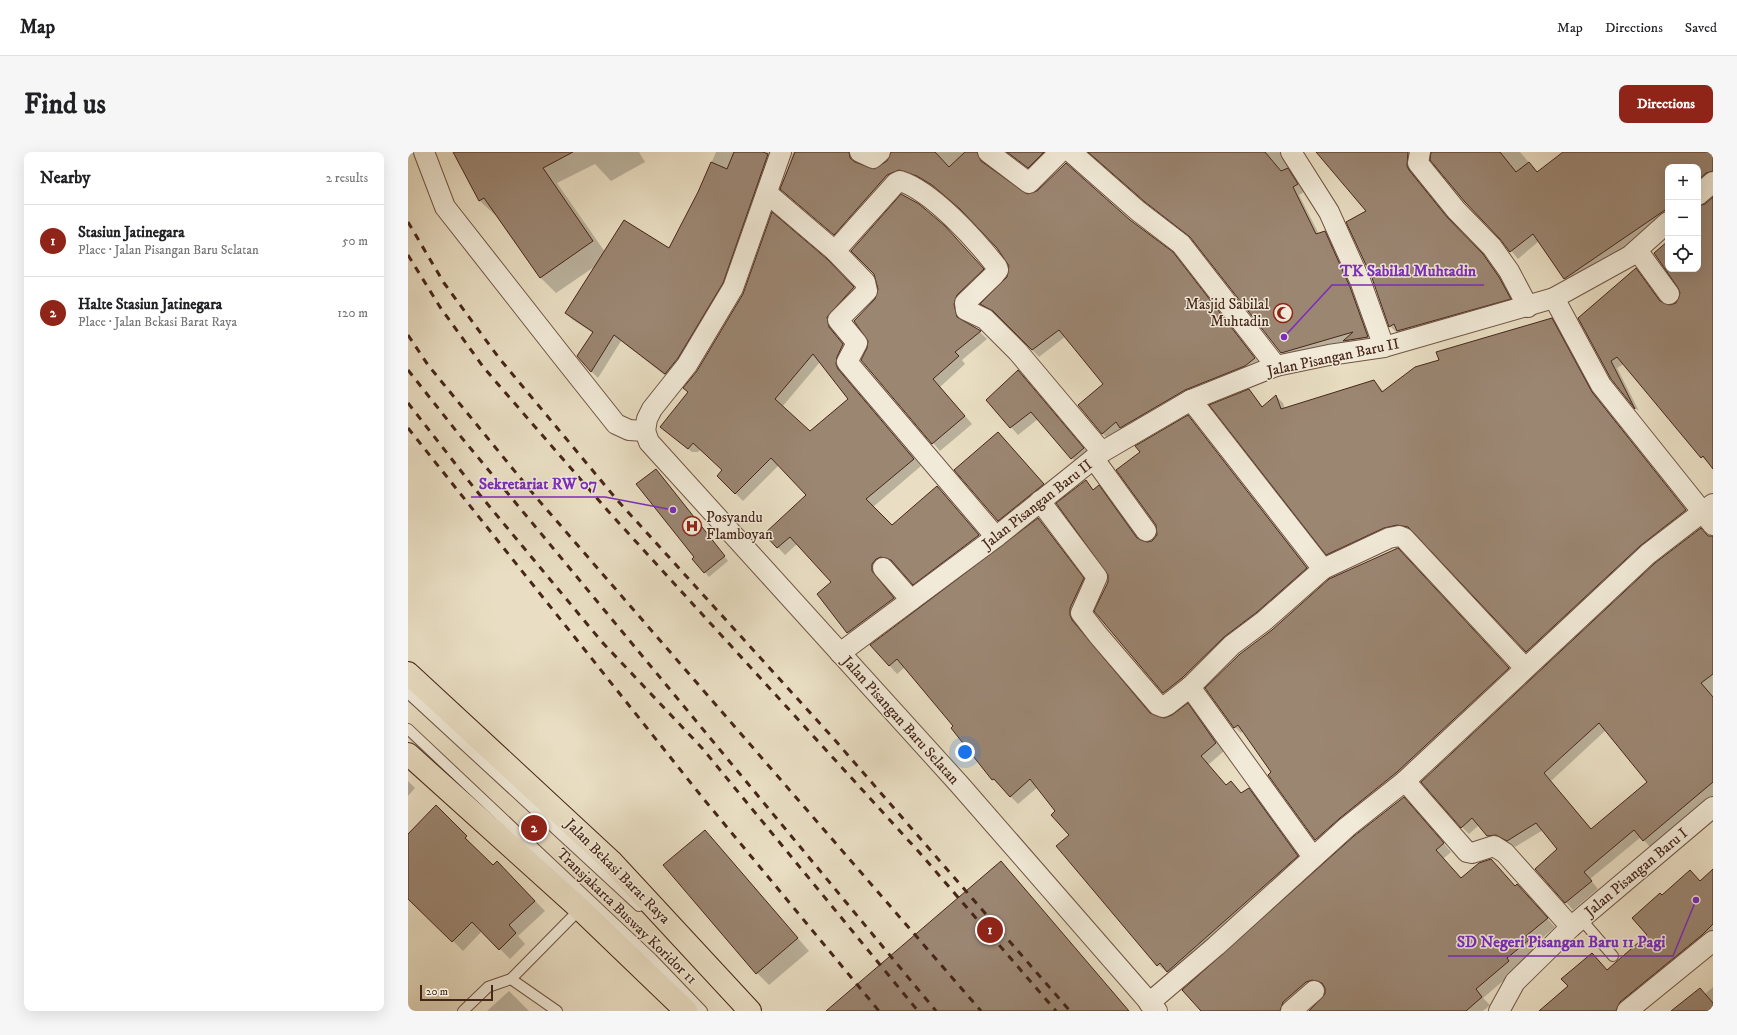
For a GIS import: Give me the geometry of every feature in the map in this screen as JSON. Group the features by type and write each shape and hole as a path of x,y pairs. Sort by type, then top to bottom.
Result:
{"main road":[{"name":"Jalan Bekasi Barat Raya","path":"408,673 611,861 750,1011"},
{"path":"408,754 580,909 686,1011"}],"street":[{"path":"424,152 445,207 577,375 616,424 629,430 645,431 647,419 652,409 687,365 732,288 781,152"},
{"path":"860,152 873,158 880,152"},
{"path":"988,152 1029,183 1060,152"},
{"path":"1071,152 1138,212 1181,244 1276,366"},
{"path":"1291,152 1329,212 1362,283 1384,348"},
{"path":"1420,152 1418,163 1456,210 1492,248 1509,272 1528,307"},
{"path":"835,251 896,183 900,181 920,191 957,222 981,246 998,270 965,303 966,310 985,319 1018,352 1098,455 1146,531"},
{"path":"1701,192 1713,182"},
{"path":"767,193 835,251 865,282 867,291 838,320 857,343 847,362 996,537"},
{"name":"Jalan Pisangan Baru II","path":"840,653 996,537 1098,455 1191,400 1276,366 1329,355 1384,348 1528,307 1554,298 1630,256 1665,225"},
{"path":"1637,250 1669,294"},
{"path":"1153,1007 1216,946 1313,857 1347,827 1404,781 1648,554 1710,514 1601,385 1554,298"},
{"path":"1191,400 1323,569"},
{"name":"Jalan Pisangan Baru Selatan","path":"645,431 649,442 958,784 1153,1007"},
{"path":"1040,501 1098,577 1081,613 1158,705 1163,707 1190,687 1232,645 1264,622 1323,569 1389,538 1399,536 1404,538 1524,668"},
{"path":"883,568 911,600"},
{"path":"1190,687 1313,857"},
{"path":"1404,781 1467,852 1494,846 1505,853 1576,923"},
{"name":"Jalan Pisangan Baru I","path":"1499,1011 1515,982 1576,923 1713,807"},
{"path":"1628,1011 1713,941"},
{"path":"1291,1011 1314,991"}],"lane":[{"name":"Transjakarta Busway Koridor 11","path":"408,693 651,917 738,1011"},
{"name":"Transjakarta Busway Koridor 11","path":"408,729 646,953 702,1011"},
{"path":"463,1011 488,987 511,979 580,909"},
{"path":"1576,923 1612,956"},
{"path":"511,979 557,1011"}],"building":[{"path":"453,152 573,152 543,168 593,241 540,278 484,198 479,201"},
{"path":"734,152 763,152 768,154 723,283 678,358 665,374 614,335 591,372 577,356 593,332 565,313 624,220 669,248 698,192 711,162 727,169"},
{"path":"795,152 849,152 850,158 855,162 874,169 887,161 891,152 935,152 949,167 965,152 977,152 981,161 1027,194 1037,191 1066,163 1130,220 1173,252 1255,358 1245,366 1185,390 1120,428 1116,422 1102,434 1078,405 1103,384 1059,330 1032,350 993,311 980,304 1007,277 1009,266 997,248 960,209 932,185 917,176 899,170 887,175 834,235 780,189"},
{"path":"1007,152 1044,152 1028,168"},
{"path":"1088,152 1265,152 1281,171 1288,168 1298,184 1293,187 1316,234 1325,231 1350,287 1368,337 1343,341 1353,332 1281,353 1190,237 1145,202"},
{"path":"1316,152 1408,152 1407,166 1409,170 1447,217 1483,254 1499,277 1511,299 1397,331 1394,324 1389,327 1372,278 1346,222 1366,211"},
{"path":"1431,152 1500,152 1516,172 1529,162 1537,172 1563,152 1713,152 1713,171 1706,173 1701,177 1701,164 1665,164 1665,210 1564,279 1533,234 1510,252 1430,160"},
{"path":"901,194 919,204 945,226 984,269 957,295 954,304 957,317 981,331 955,352 959,356 933,379 965,416 932,444 861,360 867,348 868,341 854,321 875,299 878,289 874,274 851,251"},
{"path":"1713,197 1713,469 1703,456 1701,458 1617,357 1611,361 1635,409 1611,379 1578,318 1636,268 1660,301 1670,305 1676,303 1680,293 1667,272 1701,272 1701,205 1705,204"},
{"path":"772,212 827,259 854,287 827,317 829,327 843,344 837,357 836,364 838,369 914,459 866,499 892,525 937,486 979,535 913,585 891,560 881,557 876,559 872,564 872,571 894,598 847,633 817,594 831,582 790,537 777,548 764,534 806,495 771,458 735,494 717,476 722,470 693,443 688,449 660,427 688,392 683,388 697,371 743,294","holes":["813,354 848,399 810,431 775,399"]},
{"path":"1665,244 1665,269 1654,253"},
{"path":"1552,318 1592,392 1686,510 1640,546 1526,652 1408,527 1397,525 1384,528 1326,555 1209,405 1249,389 1262,407 1276,395 1281,409 1374,380 1382,392 1415,367 1439,360 1436,352"},
{"path":"1018,370 1084,448 1071,459 1031,412 1010,428 986,400"},
{"path":"1188,415 1307,568 1257,612 1224,637 1182,678 1163,693 1094,611 1108,582 1108,575 1056,503 1086,480 1093,490 1099,485 1137,538 1147,542 1152,541 1157,535 1156,525 1116,470 1140,452 1135,446"},
{"path":"998,432 1044,484 998,521 954,470"},
{"path":"656,469 725,556 704,573 692,559 694,557 636,484"},
{"path":"1038,518 1084,578 1070,608 1072,620 1150,713 1164,718 1172,715 1188,703 1216,743 1201,756 1226,785 1231,781 1241,793 1249,788 1298,856 1167,972 1160,963 1157,966 1056,846 1069,835 1051,815 1055,811 1030,779 1010,797 994,779 992,780 951,728 953,726 897,659 889,666 870,645"},
{"path":"1701,528 1708,536 1713,536 1713,674 1701,683 1713,697 1713,782 1643,841 1634,830 1584,872 1592,881 1565,903 1535,869 1557,849 1536,823 1507,841 1496,835 1487,836 1472,818 1461,828 1421,782 1655,563","holes":["1599,723 1647,782 1591,829 1544,773"]},
{"path":"1398,548 1509,668 1397,772 1315,840 1268,775 1271,772 1238,725 1234,728 1205,688 1240,654 1272,630 1329,579"},
{"path":"1404,797 1444,843 1436,850 1461,878 1479,863 1491,859 1515,886 1517,884 1548,918 1526,936 1529,940 1507,958 1509,961 1476,989 1482,997 1466,1011 1309,1011 1325,994 1325,988 1322,983 1312,980 1306,982 1283,1002 1280,1011 1201,1011 1182,990 1354,836"},
{"path":"436,805 467,836 465,838 493,865 497,861 535,901 509,925 516,933 499,950 472,922 452,942 408,899 408,834"},
{"path":"705,830 798,938 756,974 663,865"},
{"path":"1001,861 1129,1011 826,1011"},
{"path":"1713,869 1713,924 1702,935 1620,1002 1616,1011 1539,1011 1568,986 1561,979 1592,953 1607,970 1647,935 1632,918 1660,893 1662,895 1690,870 1700,881"},
{"path":"1700,988 1713,1003 1713,1011 1671,1011"}],"railway":[{"path":"408,222 444,283 499,358 618,501 834,739 1070,1011"},
{"path":"408,255 440,307 484,368 608,511 919,852 1056,1011"},
{"path":"408,335 428,365 535,496 981,1011"},
{"path":"408,370 457,432 936,1011"},
{"path":"408,403 475,489 602,642 702,748 918,1011"},
{"path":"408,428 702,797 879,1011"}],"place":[{"name":"Masjid Sabilal Muhtadin","path":"1283,313"},
{"name":"TK Sabilal Muhtadin","path":"1284,337"},
{"name":"Sekretariat RW 07","path":"673,510"},
{"name":"Posyandu Flamboyan","path":"692,526"},
{"name":"Halte Stasiun Jatinegara","path":"534,828"},
{"name":"SD Negeri Pisangan Baru 11 Pagi","path":"1696,900"},
{"name":"Stasiun Jatinegara","path":"990,930"}]}
